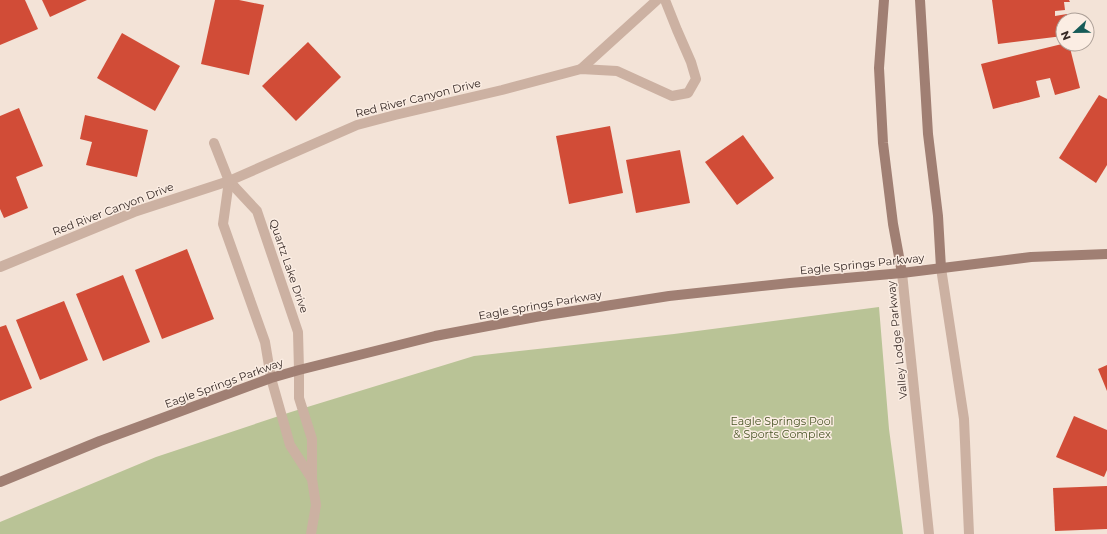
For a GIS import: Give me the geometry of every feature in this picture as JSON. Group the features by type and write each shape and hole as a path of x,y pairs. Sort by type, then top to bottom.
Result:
{"street":[{"path":"581,69 657,0"},
{"name":"Red River Canyon Drive","path":"0,267 134,212 228,181 357,125 396,114 502,90 581,69 617,71 672,96 688,93 696,79 691,62 665,0"},
{"name":"Valley Lodge Parkway","path":"884,0 879,68 883,143 893,224 902,273 929,534"},
{"path":"920,0 928,134 938,216 941,268 964,419 970,534"},
{"name":"Quartz Lake Drive","path":"214,143 228,181 257,211 298,332 299,398 312,439 312,479 316,505 311,534"},
{"name":"Quartz Lake Drive","path":"228,181 223,224 265,342 271,378 290,445 312,479"},
{"name":"Eagle Springs Parkway","path":"0,482 100,441 271,378 435,336 541,316 669,296 902,273 1030,257 1107,254"}],"green space":[{"name":"Eagle Springs Pool & Sports Complex","path":"879,307 889,429 903,534 0,534 0,522 156,457 291,412 474,356 674,334"}],"building":[{"path":"0,0 25,0 38,29 0,45"},
{"path":"42,0 87,0 50,17"},
{"path":"215,0 239,0 264,5 249,75 201,64"},
{"path":"992,0 1069,0 1070,2 1064,2 1065,10 1055,11 1055,37 998,44"},
{"path":"122,33 180,66 155,111 97,78"},
{"path":"308,42 341,77 296,121 262,86"},
{"path":"1055,46 1055,52 1071,52 1080,88 1055,95 1050,78 1036,81 1040,97 993,109 981,64"},
{"path":"1099,95 1107,99 1107,165 1096,183 1059,158"},
{"path":"19,108 43,166 16,177 28,208 4,218 0,209 0,116"},
{"path":"85,115 148,130 137,177 86,165 92,142 80,139"},
{"path":"610,126 623,193 569,204 556,136"},
{"path":"743,135 774,178 737,205 705,162"},
{"path":"680,150 690,203 636,213 626,160"},
{"path":"187,249 214,319 162,339 135,270"},
{"path":"123,275 150,342 103,361 76,294"},
{"path":"64,301 88,360 40,380 16,320"},
{"path":"6,325 32,388 0,401 0,327"},
{"path":"1107,365 1107,391 1098,369"},
{"path":"1074,416 1107,430 1107,470 1104,477 1056,457"},
{"path":"1107,486 1107,529 1055,531 1053,488"}]}
